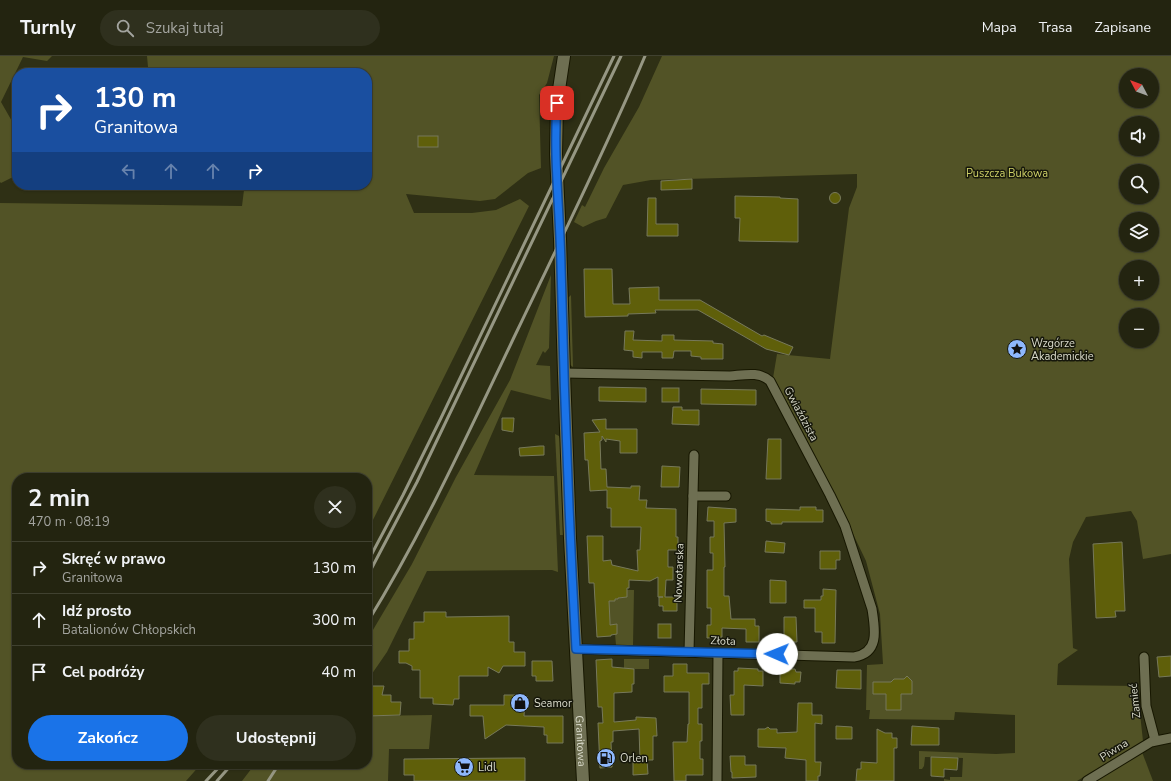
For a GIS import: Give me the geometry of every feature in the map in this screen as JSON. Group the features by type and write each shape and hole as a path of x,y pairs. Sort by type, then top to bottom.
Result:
{"street":[{"name":"Granitowa","path":"564,56 557,103 556,137 564,373 583,781"},
{"name":"Gwiaździsta","path":"564,373 726,376 758,374 766,377 770,381 830,494 845,526 872,609 874,640 868,652"},
{"name":"Nowotarska","path":"689,652 694,455"},
{"path":"693,496 726,496"},
{"name":"Złota","path":"576,649 718,654 826,655 851,657 868,652"},
{"path":"717,781 718,654"},
{"name":"Zamieć","path":"1144,657 1146,706 1155,740"},
{"path":"1155,740 1171,738"},
{"name":"Piwna","path":"1087,781 1155,740"}],"green space":[{"path":"0,56 52,56 47,61 23,57 18,68 12,68 12,80 1,102 12,121 12,178 1,183"},
{"path":"147,56 554,56 547,83 539,95 541,168 528,173 495,199 480,201 406,194 414,213 472,213 496,210 520,199 529,206 372,522 372,473 12,473 12,769 197,769 186,781 0,781 0,203 242,206 244,190 372,190 372,68 148,67"},
{"name":"Puszcza Bukowa","path":"662,56 1171,56 1171,554 1143,559 1137,521 1131,511 1086,517 1073,542 1069,559 1073,648 1078,650 1058,664 1057,685 1137,686 1143,741 1077,781 944,781 944,779 950,780 950,777 962,777 963,758 925,757 924,766 922,769 919,769 919,751 996,754 1015,753 1015,715 955,712 954,720 869,719 870,710 866,710 867,665 883,664 880,614 866,561 803,432 773,378 777,354 830,359 849,208 857,187 857,174 651,180 623,185 606,218 583,227 574,222 582,205 585,207 604,168 639,107"},
{"path":"551,275 549,348 545,353 543,351 536,365 550,366 551,400 511,390 474,475 554,476 558,572 552,570 427,571 387,652 372,674 372,632 412,564 456,477 510,380"},
{"path":"571,295 573,367 569,364 568,298"},
{"path":"555,434 560,438 564,535 560,535"},
{"path":"627,590 634,590 633,645 616,645 615,634 617,634 617,625 610,625 610,622 608,622 609,601 615,601 615,599 618,598 627,597"},
{"path":"624,659 649,659 649,669 624,669"},
{"path":"432,715 429,749 389,749 388,781 242,781 251,769 372,769 372,716"},
{"path":"1142,752 1153,781 1095,781"}],"building":[{"path":"418,136 438,136 438,147 418,147"},
{"path":"692,179 692,189 661,190 661,181"},
{"path":"833,193 837,193 839,194 839,202 833,203 830,200 830,196"},
{"path":"735,196 798,199 798,242 739,241 740,218 735,218"},
{"path":"648,198 656,198 656,224 678,224 678,236 647,236"},
{"path":"584,269 612,269 613,304 630,304 629,288 659,287 659,300 700,300 762,336 764,335 793,347 789,355 766,349 698,310 655,310 656,313 628,314 628,316 585,317"},
{"path":"625,331 634,331 633,340 662,341 662,335 674,335 674,340 713,341 713,343 723,344 723,359 701,359 701,357 691,356 691,351 674,351 673,358 662,358 662,352 642,352 642,358 633,357 633,351 624,350"},
{"path":"599,387 646,388 646,402 599,401"},
{"path":"662,388 679,388 679,402 662,402"},
{"path":"701,389 756,390 756,405 701,404"},
{"path":"673,407 682,407 682,410 699,410 699,425 672,424"},
{"path":"502,418 514,418 513,432 502,430"},
{"path":"606,419 606,429 637,429 637,453 620,453 620,441 606,439 606,442 602,436 602,440 600,441 601,469 606,469 607,487 631,488 631,486 640,486 639,500 647,500 646,508 676,509 676,537 678,537 678,550 668,550 668,567 673,567 673,580 666,580 665,597 677,597 677,611 663,611 663,606 659,606 658,577 650,581 629,580 627,597 615,599 615,601 609,601 610,625 617,624 617,634 597,637 594,583 589,583 587,536 603,536 603,561 611,560 612,565 638,571 637,550 640,550 641,527 611,527 611,508 607,508 607,490 590,491 588,460 585,460 584,433 600,432 592,420"},
{"path":"768,439 781,439 781,479 766,479"},
{"path":"544,446 544,455 520,456 519,448"},
{"path":"662,466 680,467 679,487 661,487"},
{"path":"708,507 736,509 736,522 724,523 724,596 729,596 731,619 755,619 755,626 759,626 759,642 746,642 746,629 722,628 722,637 707,638 707,625 711,625 711,608 707,608 707,570 713,570 713,553 710,553 710,537 714,537 714,521 707,521"},
{"path":"800,507 816,507 816,510 823,510 823,522 782,522 782,524 771,524 771,522 766,521 766,509 800,510"},
{"path":"766,541 785,543 784,553 765,552"},
{"path":"1122,542 1125,611 1115,611 1116,617 1096,618 1093,544"},
{"path":"820,551 840,551 840,560 836,560 836,569 820,569"},
{"path":"770,580 786,581 786,603 770,603"},
{"path":"823,589 836,590 835,643 822,643 822,632 815,632 815,608 804,608 804,600 821,600 821,596 823,596"},
{"path":"424,612 446,612 446,617 509,616 509,642 514,642 514,652 525,652 525,666 503,666 499,673 488,667 488,676 459,676 459,699 454,699 453,705 433,704 433,698 420,698 420,670 412,670 412,666 406,663 399,663 399,651 409,651 409,639 414,639 414,622 424,622"},
{"path":"784,617 796,617 797,642 784,642"},
{"path":"658,624 671,624 671,638 658,638"},
{"path":"1171,656 1171,676 1159,677 1157,657"},
{"path":"612,659 612,667 634,669 634,684 632,684 632,692 614,693 614,722 636,720 636,717 656,718 657,736 653,736 653,760 640,760 639,729 613,731 613,742 611,742 612,767 600,768 598,723 603,723 602,707 598,707 596,660"},
{"path":"532,661 552,661 553,681 536,681 536,676 532,676"},
{"path":"673,664 687,664 687,673 709,673 709,684 702,684 702,708 698,708 698,724 702,724 700,759 703,759 703,775 686,775 686,781 674,781 673,742 687,742 689,724 689,692 664,692 664,676 673,676"},
{"path":"738,668 758,669 758,671 763,671 763,686 744,685 744,715 731,715 730,695 734,695 734,671 738,671"},
{"path":"780,669 795,669 796,672 801,672 800,682 795,682 795,684 780,683"},
{"path":"837,670 861,670 861,689 836,688"},
{"path":"907,676 912,681 912,694 901,694 901,710 886,710 886,694 873,694 873,682 891,682 894,679 904,679"},
{"path":"372,686 384,686 382,695 391,695 391,702 401,702 400,715 372,716"},
{"path":"504,695 525,695 524,716 563,716 563,743 547,743 547,735 544,735 544,727 506,725 485,739 483,716 470,716 470,705 504,705"},
{"path":"798,703 812,703 812,715 822,715 822,724 815,723 815,762 821,762 818,781 806,781 806,760 785,758 786,748 758,747 758,729 765,729 768,727 770,729 777,729 777,733 797,732"},
{"path":"836,726 852,727 852,739 836,739"},
{"path":"912,726 939,728 939,745 911,745"},
{"path":"877,729 885,733 892,733 892,738 897,738 897,748 894,748 894,781 856,781 857,769 861,769 861,762 877,763"},
{"path":"730,756 745,756 745,765 756,765 756,777 732,778"},
{"path":"931,757 958,758 957,770 944,769 944,777 931,776"},
{"name":"Lidl","path":"525,758 525,781 414,781 414,775 404,775 404,759"},
{"path":"633,760 647,760 648,774 633,775"}],"railway":[{"path":"372,554 441,418 614,56"},
{"path":"372,568 417,482 621,56"},
{"path":"372,614 428,515 583,194 645,56"},
{"path":"206,781 217,769"},
{"path":"217,781 228,769"},
{"path":"268,781 276,769"}],"place":[{"name":"Wzgórze Akademickie","path":"1017,349"},
{"name":"Seamor","path":"520,703"},
{"name":"Orlen","path":"606,758"},
{"name":"Lidl","path":"464,767"}],"route":[{"path":"557,103 556,154 576,649 718,654 777,654"}]}
